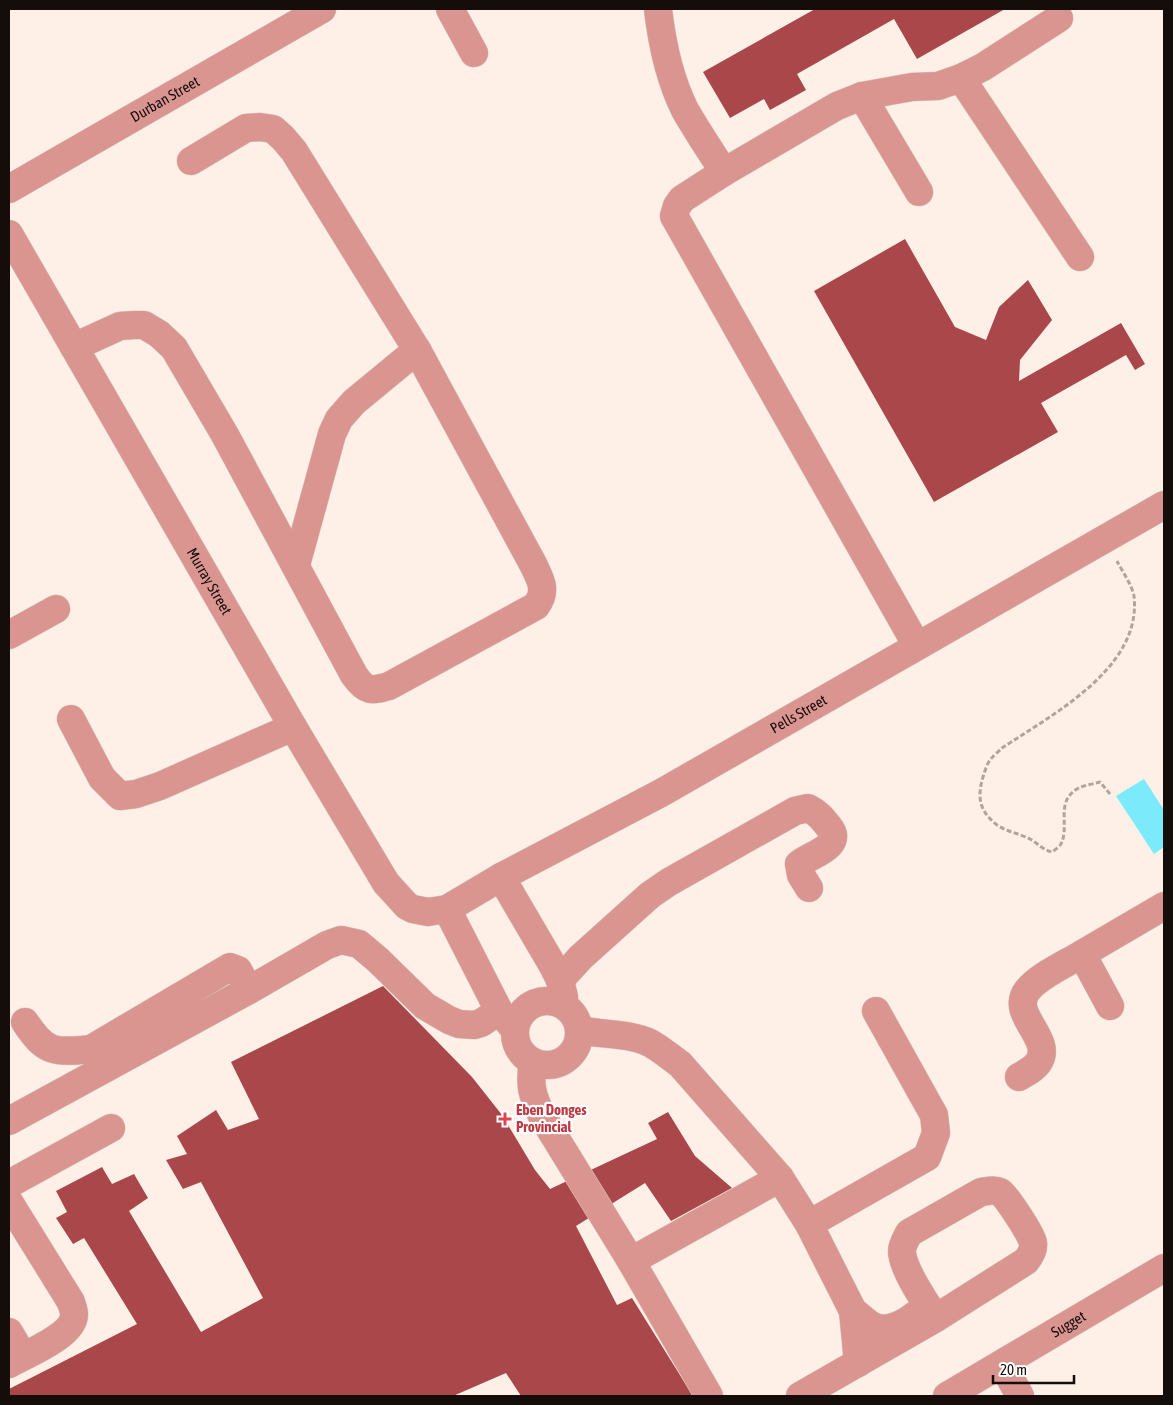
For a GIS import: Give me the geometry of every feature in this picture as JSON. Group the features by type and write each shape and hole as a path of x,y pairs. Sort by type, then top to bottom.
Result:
{"street":[{"name":"Durban Street","path":"9,189 322,9"},
{"path":"450,9 474,53"},
{"path":"658,9 661,37 673,80 685,109 724,172"},
{"path":"917,646 676,223 674,216 677,206 682,199 836,106 862,96 912,87 938,86 961,78 983,67 1059,18"},
{"path":"961,78 1080,257"},
{"path":"862,96 919,192"},
{"path":"74,346 120,326 134,325 144,326 159,334 174,348 225,435 354,675 368,689 389,686 536,606 541,599 542,582 417,350 294,151 273,129 260,127 246,128 191,161"},
{"name":"Murray Street","path":"9,234 293,727 386,883 407,906 413,909 437,910"},
{"path":"296,566 332,434 339,419 354,402 417,350"},
{"name":"Pells Street","path":"437,910 661,793 1164,505"},
{"path":"9,635 56,608"},
{"path":"71,719 102,778 120,796 136,794 160,786 293,727"},
{"path":"560,980 581,957 650,895 795,811 808,808 819,814 832,830 834,838 831,844 822,851 806,858 799,864 800,874 809,888"},
{"path":"501,877 560,980 566,1007"},
{"path":"1018,1077 1033,1068 1038,1062 1042,1045 1023,1007 1023,999 1026,992 1036,982 1164,906"},
{"path":"9,1121 249,990 327,945 341,940 359,944 425,1006 459,1024 474,1025 507,1021 538,1002 553,1001 566,1007 575,1016 580,1030 577,1045 569,1057 559,1063 550,1065 533,1062 523,1054 507,1021 437,910"},
{"path":"1082,954 1110,1006"},
{"path":"25,1022 46,1047 58,1050 91,1050 230,967 238,970 249,990"},
{"path":"809,1224 927,1157 936,1133 934,1114 876,1011"},
{"path":"580,1030 639,1039 666,1053 680,1064 780,1178 809,1224 853,1310 858,1363"},
{"path":"533,1062 530,1080 532,1096 542,1116 631,1261 709,1396"},
{"path":"9,1184 111,1128"},
{"path":"631,1261 780,1178"},
{"path":"800,1396 858,1363 930,1310 1026,1261 1033,1248 1031,1238 1006,1198 999,1191 981,1192 909,1233 902,1250 903,1261 930,1310"},
{"path":"9,1202 71,1302 74,1313 69,1328 16,1360 9,1332"},
{"name":"Sugget","path":"948,1396 1164,1268"},
{"path":"853,1310 873,1327 884,1328 905,1323 921,1309 930,1310"},
{"path":"1003,1365 1020,1396"}],"path":[{"path":"1106,538 1134,594 1134,615 1130,635 1120,655 1082,695 1002,748 991,759 984,773 979,797 986,813 997,824 1010,832 1025,836 1038,843 1046,851 1052,852 1061,844 1063,813 1069,796 1078,788 1100,782 1110,794"}],"water":[{"path":"1144,779 1164,810 1164,847 1154,854 1116,796"}],"building":[{"path":"815,9 1005,9 917,59 894,19 797,74 806,90 770,110 764,99 730,118 703,72"},
{"path":"905,239 955,327 986,340 999,307 1028,280 1052,320 1020,360 1019,381 1121,323 1145,364 1135,370 1126,355 1041,403 1058,432 934,502 814,291"},
{"path":"383,986 472,1077 502,1115 535,1170 550,1189 657,1139 648,1123 668,1112 695,1156 732,1188 671,1221 645,1183 576,1226 617,1305 632,1298 693,1396 521,1396 506,1373 453,1396 9,1396 9,1389 137,1324 84,1238 73,1244 56,1218 67,1212 56,1191 102,1167 112,1184 134,1174 148,1198 129,1211 201,1332 263,1298 201,1182 183,1189 166,1160 187,1154 177,1136 216,1110 228,1130 259,1119 231,1062"}],"place":[{"name":"Eben Donges Provincial","path":"505,1119"}]}
